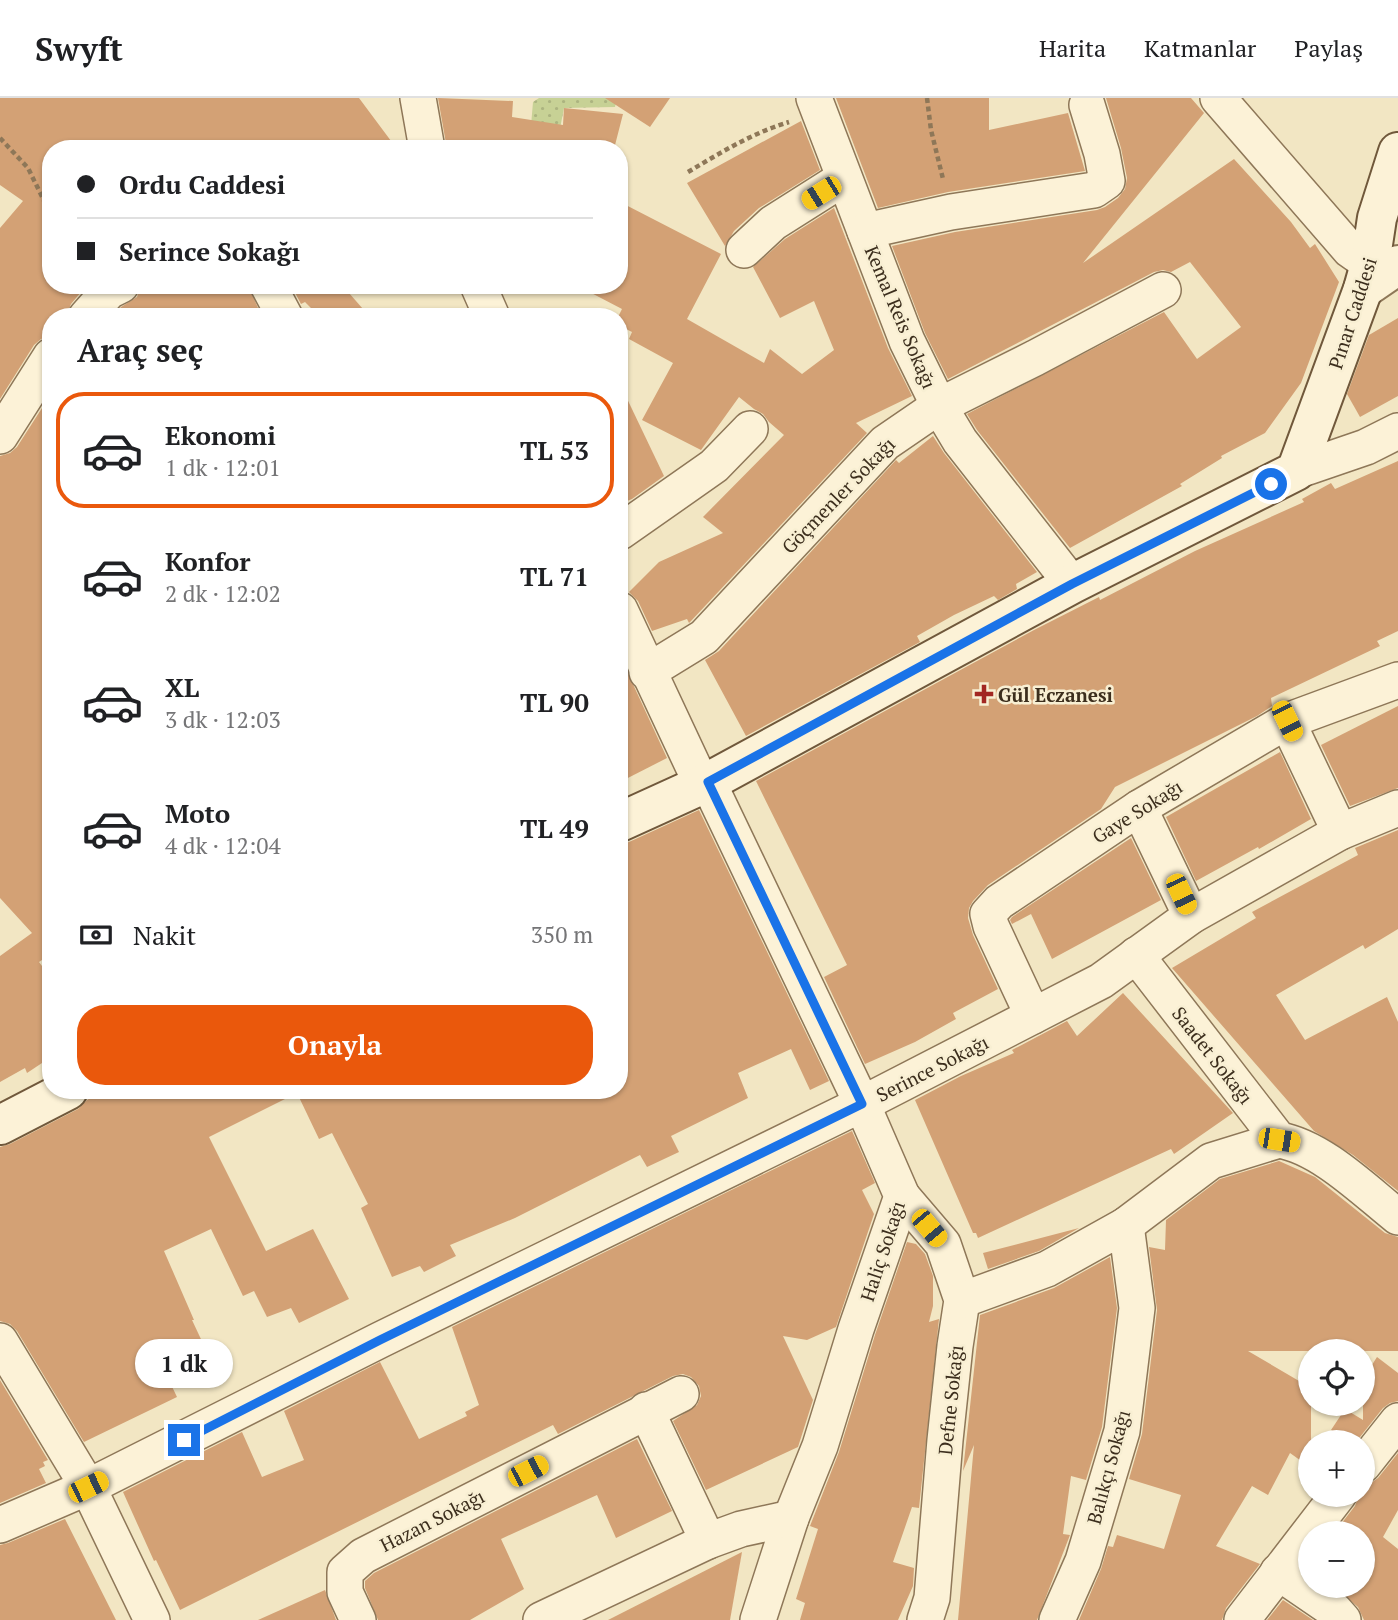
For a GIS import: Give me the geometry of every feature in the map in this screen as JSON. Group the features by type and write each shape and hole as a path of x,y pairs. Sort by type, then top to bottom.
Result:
{"main road":[{"name":"Pınar Caddesi","path":"1296,471 1377,273 1377,218 1398,152"},
{"path":"628,818 705,783 1072,584 1296,471"},
{"path":"0,1125 51,1099"}],"street":[{"path":"418,98 425,140"},
{"path":"1218,98 1350,250 1377,273"},
{"path":"864,232 951,212 1094,190 1107,181 1087,105"},
{"name":"Kemal Reis Sokağı","path":"817,106 906,341 939,406 960,441 1072,584"},
{"path":"744,250 773,223 844,178"},
{"name":"Göçmenler Sokağı","path":"647,672 704,637 885,443 939,406 1163,290"},
{"path":"94,308 106,294"},
{"path":"0,436 42,370"},
{"path":"628,526 714,466 750,429"},
{"path":"1296,471 1366,447 1398,431"},
{"name":"Haliç Sokağı","path":"628,628 647,672 705,783 862,1104 902,1196 856,1329 820,1446 791,1518 758,1620"},
{"name":"Gaye Sokağı","path":"1034,1016 991,926 988,914 999,902 1139,807 1287,721 1398,680"},
{"path":"1287,721 1340,832"},
{"path":"1139,807 1191,916"},
{"name":"Serince Sokağı","path":"0,1525 88,1487 380,1340 862,1104 1034,1016 1101,981 1191,916 1340,832 1398,808"},
{"name":"Saadet Sokağı","path":"1136,956 1279,1140"},
{"path":"962,1300 1046,1269 1126,1225 1211,1161 1279,1140 1296,1143 1338,1169 1398,1217"},
{"name":"Defne Sokağı","path":"902,1196 943,1244 962,1300 949,1400 932,1598 925,1620"},
{"name":"Balıkçı Sokağı","path":"1057,1620 1083,1561 1122,1431 1137,1308 1126,1225"},
{"path":"0,1342 88,1487 152,1620"},
{"name":"Hazan Sokağı","path":"358,1620 345,1592 345,1572 363,1556 681,1394"},
{"path":"646,1410 708,1541"},
{"path":"1375,1450 1398,1421"},
{"path":"1242,1620 1329,1507"},
{"path":"541,1620 708,1541 791,1518"},
{"path":"1278,1572 1335,1611 1343,1620"}],"path":[{"path":"927,98 931,130 951,212"},
{"path":"688,172 768,128 817,106"},
{"path":"0,138 28,168 42,197"}],"green space":[{"path":"539,98 617,98 615,107 564,108 558,140 530,140 533,102"}],"building":[{"path":"0,98 359,98 390,140 42,140 42,294 79,294 69,308 42,308 42,339 34,345 0,399 0,228 23,201 0,185"},
{"path":"438,98 513,101 512,117 563,125 564,108 623,114 616,140 445,140"},
{"path":"605,98 670,98 650,127"},
{"path":"836,98 989,98 989,130 1068,113 1085,171 948,192 878,208"},
{"path":"1106,98 1191,98 1204,113 1083,263 1234,159 1291,222 1310,248 1315,244 1339,282 1301,383 1265,433 1221,456 1222,458 1180,484 1182,486 1070,548 967,414 1164,312 1197,359 1241,327 1190,262 1171,272 1154,272 948,379 925,333 892,246 955,232 1105,207 1125,189 1127,178"},
{"path":"801,121 820,170 759,208 734,231 725,246 687,183"},
{"path":"628,206 721,254 687,319 764,363 770,349 802,374 834,350 814,301 780,318 753,267 785,239 834,208 888,348 912,396 856,423 867,433 689,623 687,619 652,631 638,601 629,592 659,562 723,533 703,517 784,435 763,414 739,397 701,450 642,420 673,363 629,339 632,332 628,330 628,308 620,308 593,294 628,294"},
{"path":"138,294 252,294 258,308 120,308"},
{"path":"296,294 350,294 362,308 311,308 305,302 301,304"},
{"path":"1398,318 1398,396 1360,417 1347,394 1369,335"},
{"path":"628,401 664,476 628,501"},
{"path":"42,408 42,960 39,962 42,966 42,1063 27,1073 25,1068 0,1082 0,956 32,933 0,898 0,456 17,447"},
{"path":"933,436 1037,572 1016,584 1017,589 998,600 994,596 954,615 917,636 920,642 746,736 705,660 719,651 896,460 899,463"},
{"path":"1398,461 1398,631 1377,641 1380,646 1271,698 1272,706 1257,716 1115,787 1101,809 988,885 973,901 968,918 998,989 953,1013 956,1019 915,1042 865,1064 824,977 847,965 756,781 1099,597 1100,600 1195,551 1304,502 1302,499 1331,483 1335,489"},
{"path":"628,673 667,758 628,778"},
{"path":"1398,706 1398,788 1350,806 1321,745"},
{"path":"1280,752 1311,819 1196,881 1166,817"},
{"path":"699,810 829,1081 810,1090 791,1049 738,1073 748,1098 671,1136 679,1152 647,1167 640,1155 515,1218 450,1245 456,1256 424,1272 420,1266 392,1277 361,1208 368,1204 332,1133 319,1139 300,1099 628,1099 629,842"},
{"path":"1398,830 1398,929 1365,949 1363,945 1276,995 1305,1040 1387,997 1398,1022 1398,1191 1353,1155 1314,1131 1172,968 1256,918 1252,912 1358,855 1355,848"},
{"path":"1131,838 1161,900 1052,959 1031,914 1012,924 1012,917"},
{"path":"1123,993 1233,1113 1174,1154 1171,1149 978,1238 976,1233 973,1233 915,1100 1014,1053 1012,1050 1067,1021 1077,1036"},
{"path":"285,1099 209,1137 266,1251 313,1229 349,1299 299,1323 291,1308 267,1317 254,1291 243,1296 211,1229 164,1251 207,1352 165,1372 177,1397 84,1442 17,1331 10,1324 0,1321 0,1147 78,1109 87,1100"},
{"path":"852,1131 875,1183 862,1190 874,1214 836,1327 807,1340 783,1336 813,1400 798,1447 706,1490 673,1421 697,1405 701,1396 699,1386 691,1377 683,1374 673,1376 558,1434 553,1425 180,1610 123,1492 242,1432 262,1477 304,1460 284,1411 380,1362 419,1439 467,1416 465,1412 479,1405 452,1327"},
{"path":"1279,1161 1315,1177 1385,1233 1398,1237 1398,1351 1375,1351 1375,1339 1298,1339 1298,1351 1248,1351 1298,1380 1298,1416 1311,1416 1311,1430 1298,1430 1298,1459 1290,1453 1268,1495 1252,1486 1216,1546 1260,1564 1226,1608 1222,1620 1079,1620 1108,1546 1113,1547 1117,1535 1164,1549 1181,1495 1129,1479 1142,1434 1157,1310 1149,1247 1165,1250 1166,1220 1220,1179"},
{"path":"1079,1228 1039,1251 988,1269 983,1253"},
{"path":"907,1242 916,1244 925,1254 933,1276 933,1306 929,1322 939,1319 919,1508 912,1507 893,1562 914,1568 913,1586 898,1620 800,1620 805,1603 796,1599 818,1529 810,1526 839,1452"},
{"path":"1110,1257 1117,1308 1102,1427 1086,1480 1071,1476 1063,1534 1070,1535 1037,1620 958,1620 974,1445 963,1471 980,1315 1054,1288"},
{"path":"1377,1357 1398,1373 1398,1401 1383,1408 1366,1430 1331,1430 1340,1416 1356,1416 1363,1420 1363,1416 1375,1416"},
{"path":"0,1380 48,1460 43,1462 45,1466 39,1469 46,1483 0,1503"},
{"path":"637,1439 672,1511 616,1538 597,1495 501,1539 524,1589 470,1620 378,1620 365,1588 365,1581 374,1573"},
{"path":"1398,1453 1398,1510 1383,1537 1398,1549 1398,1620 1364,1620 1358,1607 1347,1598 1375,1598 1375,1521 1343,1521 1354,1507 1375,1507 1375,1480"},
{"path":"65,1519 116,1620 0,1620 0,1545"},
{"path":"742,1552 730,1620 608,1620"},
{"path":"325,1590 336,1620 258,1620"},
{"path":"1283,1600 1313,1620 1267,1620"}],"place":[{"name":"Gül Eczanesi","path":"984,694"}],"route":[{"path":"184,1440 380,1340 862,1104 708,782 1072,584 1271,484"}]}
